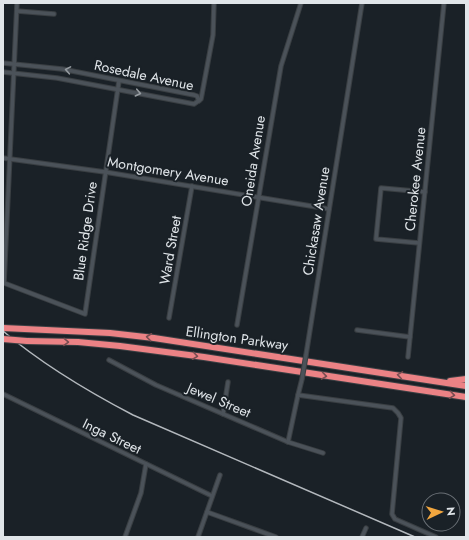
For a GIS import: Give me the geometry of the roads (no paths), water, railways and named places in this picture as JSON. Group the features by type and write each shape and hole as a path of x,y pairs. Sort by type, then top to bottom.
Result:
{"highway":[{"path":"3,324 12,327"},
{"path":"3,328 12,327"},
{"name":"Ellington Parkway","path":"12,327 110,332 466,386"},
{"name":"Ellington Parkway","path":"3,339 78,342 120,346 204,357 466,397"},
{"path":"441,382 466,379"}],"street":[{"path":"5,228 15,64 17,3"},
{"path":"199,101 202,94 213,35 214,3"},
{"name":"Oneida Avenue","path":"237,326 281,66 301,3"},
{"name":"Chickasaw Avenue","path":"288,442 302,379 362,3"},
{"name":"Cherokee Avenue","path":"408,357 444,3"},
{"path":"16,12 54,14"},
{"name":"Rosedale Avenue","path":"3,63 62,69 119,80 194,95 197,96 199,101 193,105 57,78 3,72"},
{"name":"Blue Ridge Drive","path":"5,228 4,283 84,314 119,80"},
{"name":"Montgomery Avenue","path":"3,158 105,172 329,209"},
{"name":"Ward Street","path":"169,318 192,186"},
{"path":"419,243 376,239 381,188 425,192"},
{"path":"357,330 410,337"},
{"name":"Jewel Street","path":"109,360 156,385 288,442 322,453"},
{"path":"223,414 228,382"},
{"name":"Inga Street","path":"3,394 212,496"},
{"path":"298,395 393,408 398,413 401,418 392,514 395,519 436,537"},
{"path":"126,537 141,493 146,464"},
{"path":"198,537 220,475"},
{"path":"207,512 276,537"},
{"path":"362,537 366,528"}],"railway":[{"path":"3,331 66,377 133,415 415,537"}]}
